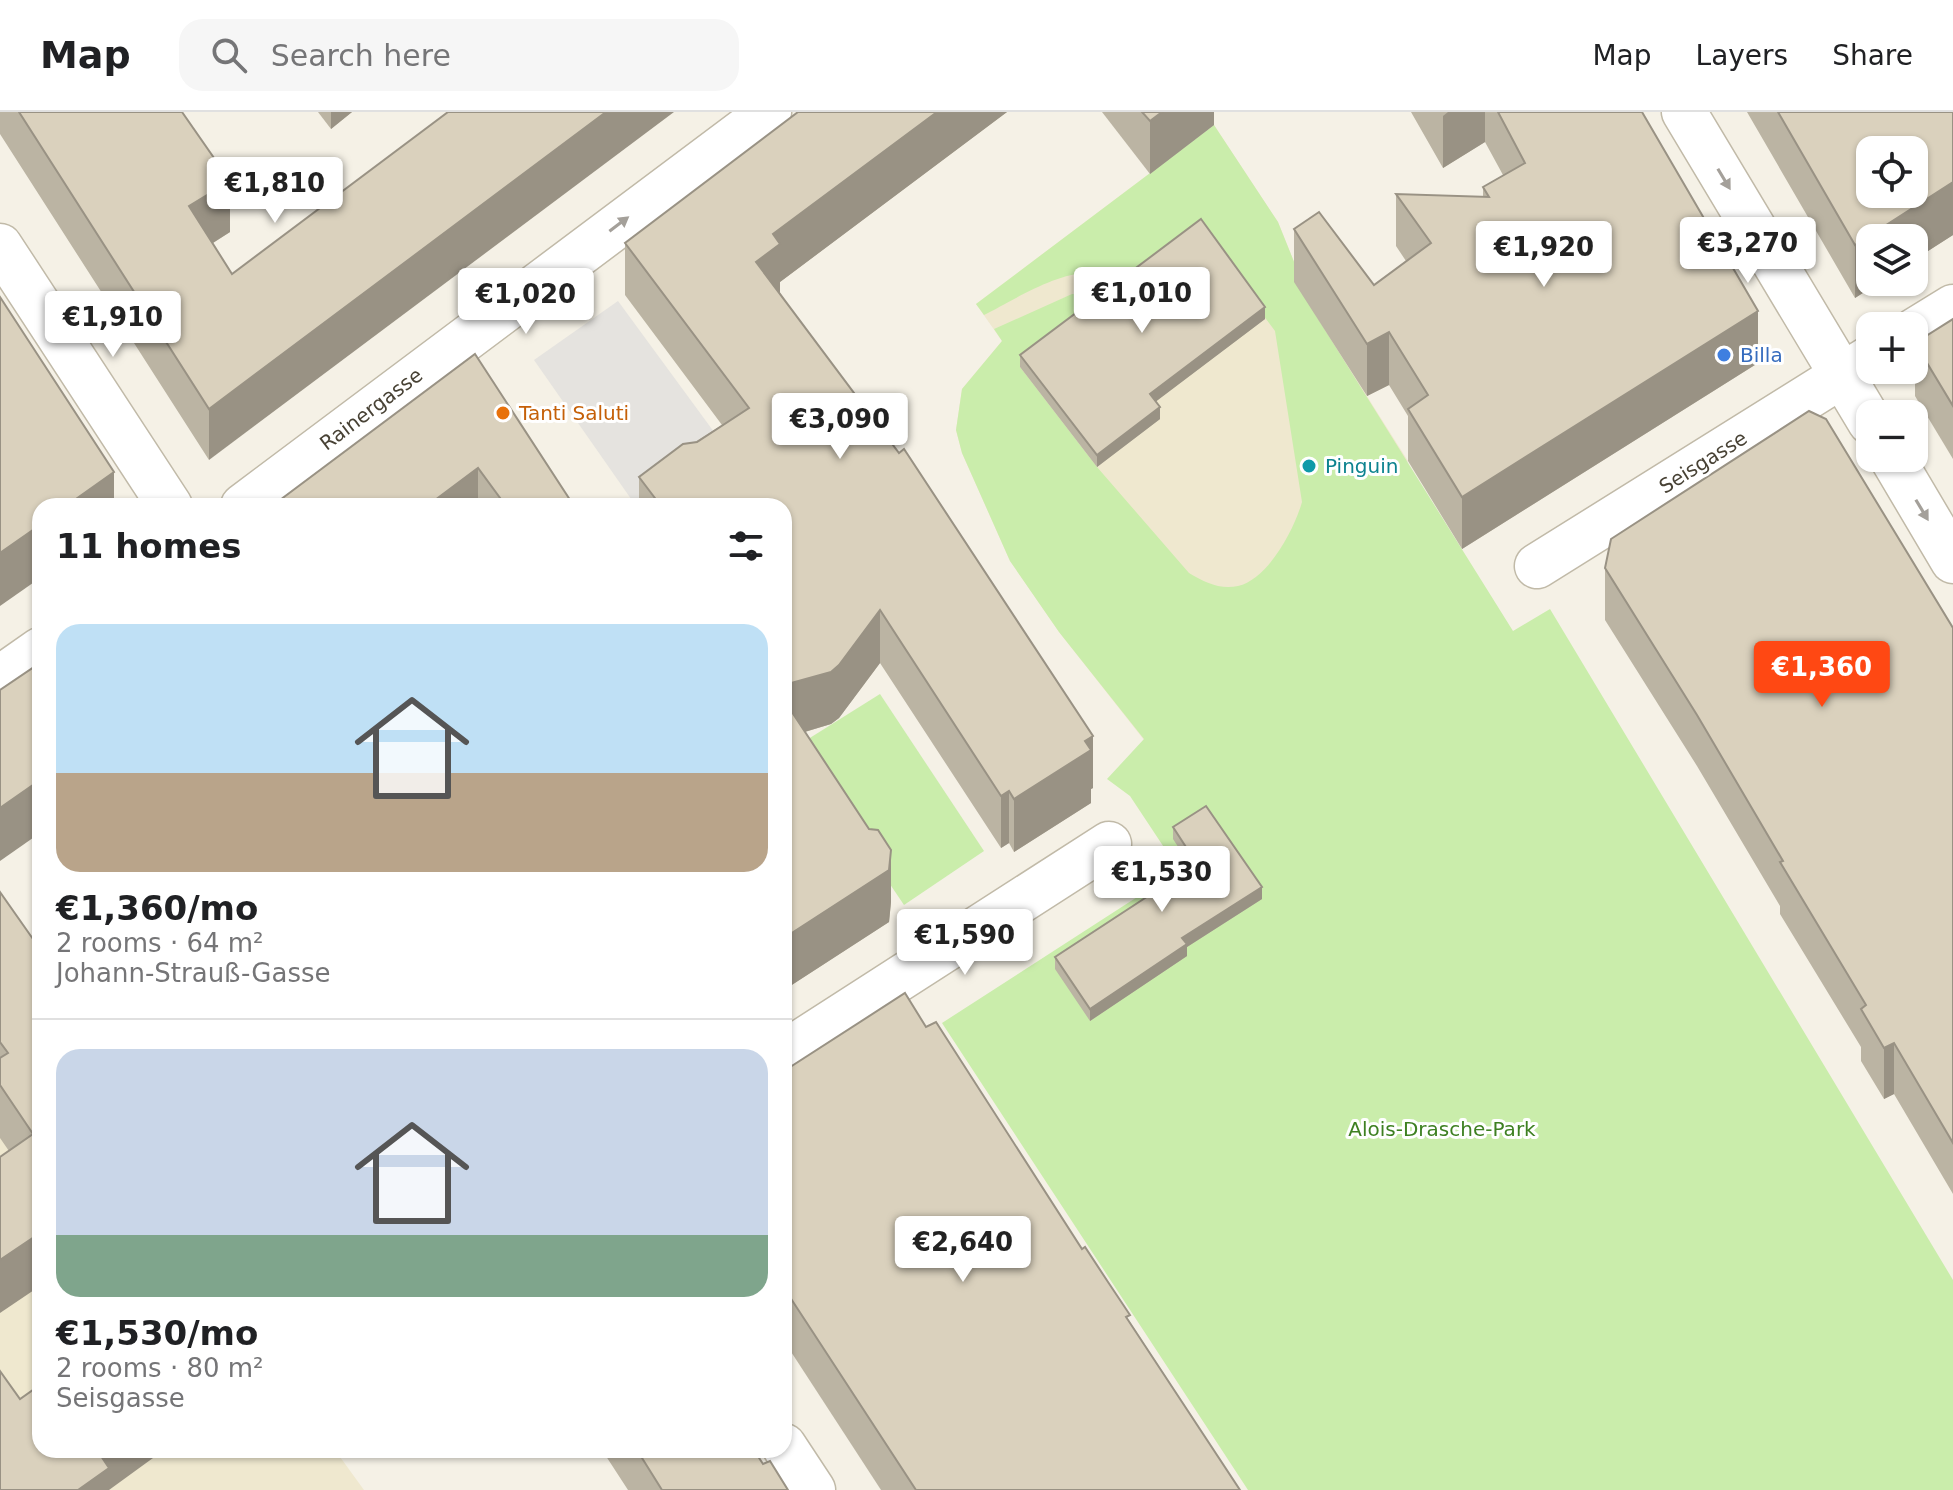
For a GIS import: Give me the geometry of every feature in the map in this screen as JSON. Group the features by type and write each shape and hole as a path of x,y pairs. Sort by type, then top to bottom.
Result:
{"street":[{"name":"Rainergasse","path":"254,498 769,112"},
{"path":"1684,112 1856,367"},
{"path":"0,246 165,498"},
{"path":"1928,322 1953,307"},
{"name":"Seisgasse","path":"1537,566 1856,367"},
{"path":"1900,472 1953,561"},
{"path":"0,678 32,656"},
{"path":"792,1048 1109,844"},
{"path":"792,1458 813,1490"}],"shaded area":[{"path":"1214,125 1278,222 1315,314 1408,461 1144,740 1059,632 1010,561 962,453 956,430 962,389 1002,341 976,304"},
{"path":"618,301 725,447 657,498 630,498 534,360"},
{"path":"0,946 32,992 32,1458 341,1458 364,1490 0,1490"}],"green space":[{"name":"Alois-Drasche-Park","path":"1214,125 1278,222 1315,314 1513,631 1550,609 1953,1280 1953,1490 1248,1490 942,1023 1179,870 1130,796 1107,779 1144,739 1059,632 1010,561 962,453 956,430 962,389 1002,341 994,329 1072,294 1095,294 1108,301 1020,367 1097,467 1189,573 1225,587 1249,582 1278,552 1302,502 1275,331 1201,231 1123,289 1104,276 1083,273 1054,280 984,315 976,304"},
{"path":"880,694 984,851 904,905 797,746"}],"building":[{"path":"19,112 182,112 230,181 189,206 232,274 448,112 606,112 209,409"},
{"path":"798,112 937,112 773,234 780,244 756,262 899,453 904,449 1093,736 1085,741 1091,750 1014,799 1009,791 1001,796 880,610 831,672 792,683 792,498 655,498 639,477 683,444 697,442 749,408 625,243"},
{"path":"1142,112 1162,112 1150,121"},
{"path":"1498,112 1642,112 1758,311 1462,497 1408,409 1428,395 1389,332 1367,344 1294,229 1319,212 1374,285 1431,243 1396,194 1489,197 1483,187 1525,163"},
{"path":"1778,112 1953,112 1953,182 1928,198 1928,136 1856,136 1856,208 1913,208 1888,224 1856,224 1856,244"},
{"path":"1201,219 1265,307 1150,394 1160,407 1097,455 1020,355"},
{"path":"0,297 114,472 77,498 32,498 32,531 0,553"},
{"path":"1953,319 1953,406 1928,365 1928,335"},
{"path":"475,354 569,498 500,498 478,468 438,498 283,498"},
{"path":"1809,411 1826,419 1953,628 1953,1143 1894,1043 1884,1048 1861,1009 1866,1005 1780,862 1783,861 1605,568 1611,539"},
{"path":"32,668 32,786 0,808 0,690"},
{"path":"792,712 869,829 878,830 891,850 889,870 792,933"},
{"path":"1206,806 1262,887 1182,938 1187,944 1090,1009 1055,957 1197,864 1173,827"},
{"path":"0,892 32,938 32,1133 0,1085 0,1058 8,1053 0,1042"},
{"path":"905,993 926,1027 936,1022 1082,1249 1085,1247 1130,1315 1126,1317 1240,1490 916,1490 792,1300 792,1066"},
{"path":"32,1135 32,1238 0,1260 0,1157"},
{"path":"0,1371 20,1399 32,1391 32,1458 102,1458 109,1468 78,1490 0,1490"},
{"path":"642,1458 759,1458 763,1464 770,1461 788,1490 662,1490"}],"place":[{"name":"Billa","path":"1724,355"},
{"name":"Tanti Saluti","path":"503,413"},
{"name":"Pinguin","path":"1309,466"}]}
